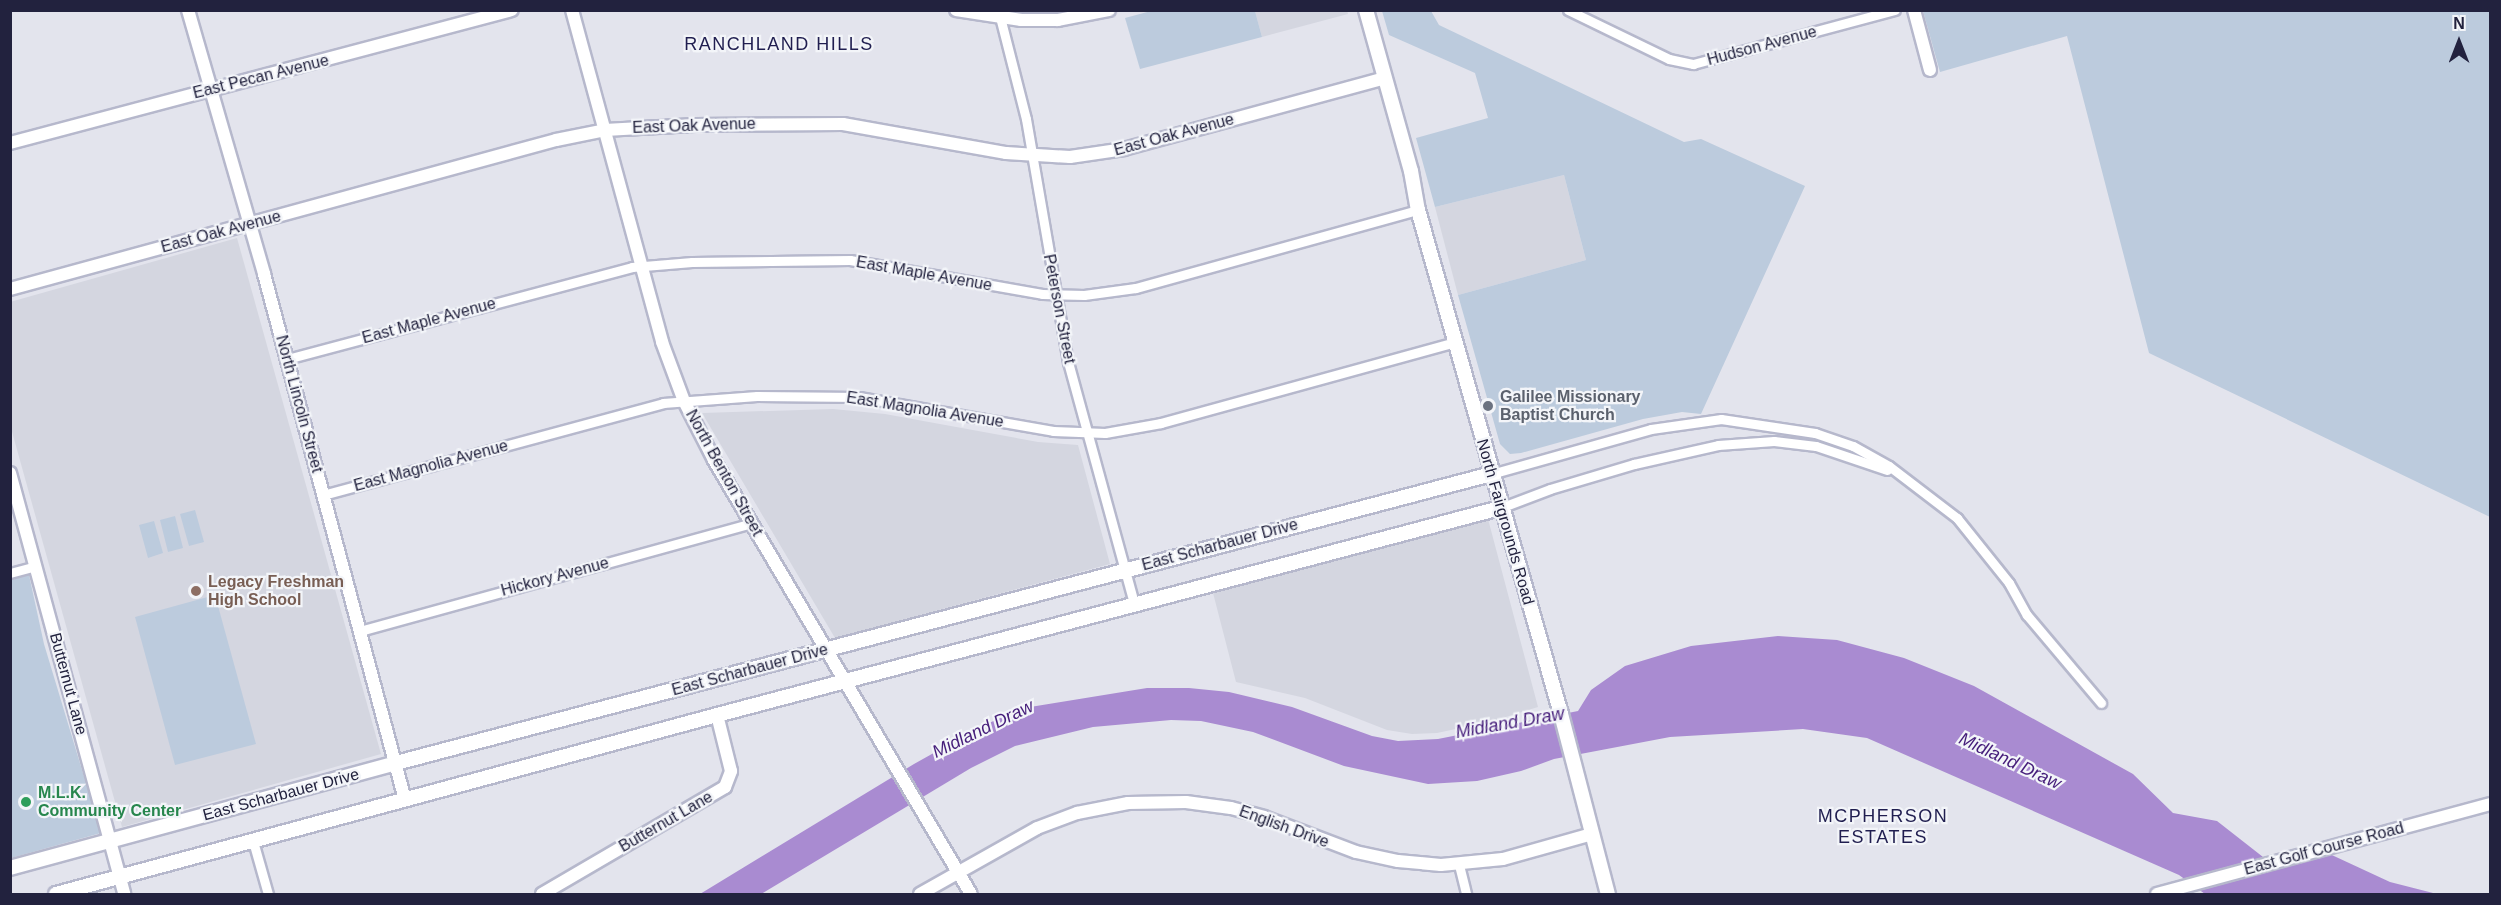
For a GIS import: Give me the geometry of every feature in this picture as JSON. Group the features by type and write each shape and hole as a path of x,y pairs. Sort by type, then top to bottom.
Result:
{"main road":[{"name":"North Fairgrounds Road","path":"1366,10 1411,171 1418,210 1500,508 1561,714 1608,894"},
{"name":"East Scharbauer Drive","path":"10,868 396,763 1491,474"},
{"path":"56,894 717,715 1500,508"}],"street":[{"name":"North Lincoln Street","path":"188,10 212,88 287,359 405,800"},
{"name":"East Pecan Avenue","path":"10,143 212,88 323,62 512,10"},
{"name":"North Benton Street","path":"572,10 662,342 684,401 751,523 897,766 920,813 971,894"},
{"path":"956,10 1058,20 1109,10"},
{"name":"Hudson Avenue","path":"1568,10 1669,59 1692,64 1704,63 1895,10"},
{"path":"1914,10 1930,70"},
{"name":"Peterson Street","path":"999,14 1021,96 1068,362 1134,604"},
{"name":"East Oak Avenue","path":"10,289 556,140 605,130 695,125 843,124 1032,156 1070,157 1115,151 1385,78"},
{"name":"East Maple Avenue","path":"287,359 604,273 642,266 692,262 849,260 1055,295 1084,296 1136,288 1418,210"},
{"name":"East Magnolia Avenue","path":"323,495 630,411 684,401 757,396 859,397 1023,427 1105,433 1151,425 1455,342"},
{"path":"1491,474 1651,429 1721,419 1815,433 1852,446 1901,474 1957,518 2009,583 2026,615 2101,703"},
{"path":"1500,508 1550,489 1634,464 1718,446 1774,441 1816,446 1901,474"},
{"name":"Butternut Lane","path":"10,473 124,894"},
{"name":"Hickory Avenue","path":"360,631 751,523"},
{"path":"10,573 36,566"},
{"name":"Butternut Lane","path":"542,894 725,787 731,771 717,715"},
{"name":"English Drive","path":"920,894 1030,831 1066,817 1105,807 1157,801 1231,808 1264,817 1348,850 1408,863 1459,865 1503,859 1592,834"},
{"name":"East Golf Course Road","path":"2157,894 2490,804"},
{"path":"253,841 268,894"},
{"path":"1459,865 1466,894"}],"shaded area":[{"path":"1347,10 1348,14 1262,37 1255,11"},
{"path":"1151,11 1255,11 1262,37 1140,69 1125,18"},
{"path":"1382,11 1431,11 1439,25 1684,142 1701,139 1805,186 1701,414 1682,412 1643,419 1521,453 1510,454 1500,444 1458,295 1586,260 1564,175 1435,207 1416,138 1488,118 1475,73 1389,35"},
{"path":"1923,11 2490,11 2490,517 2149,353 2067,36 1940,72"},
{"path":"1564,175 1586,260 1458,295 1435,207"},
{"name":"Legacy Freshman High School","path":"237,238 381,754 122,827 11,428 10,302"},
{"path":"833,409 885,414 1038,442 1078,445 1110,564 835,638 702,413"},
{"path":"195,510 204,542 189,546 180,514"},
{"path":"175,516 183,548 168,552 160,520"},
{"path":"1481,517 1488,519 1538,707 1493,721 1437,733 1412,734 1387,730 1305,698 1236,682 1212,589"},
{"path":"154,521 163,553 148,558 139,525"},
{"path":"29,575 44,644 101,833 11,858 11,580"},
{"path":"215,595 256,744 175,765 135,617"}],"water":[{"name":"Midland Draw","path":"1778,636 1837,640 1904,658 1974,686 2133,774 2173,813 2217,821 2263,857 2321,850 2390,882 2437,894 2205,894 2179,875 1867,738 1803,729 1670,737 1554,759 1521,771 1477,781 1428,784 1344,766 1253,732 1201,721 1171,720 1093,727 1015,746 971,768 761,894 700,894 914,764 982,726 1024,708 1147,688 1189,688 1229,692 1292,707 1372,736 1398,741 1438,739 1578,711 1591,690 1625,666 1691,646"}],"place":[{"name":"Galilee Missionary Baptist Church","path":"1488,406"},
{"name":"Legacy Freshman High School","path":"196,591"},
{"name":"M.L.K. Community Center","path":"26,802"}],"district":[{"name":"RANCHLAND HILLS","path":"779,44"},
{"name":"MCPHERSON ESTATES","path":"1883,827"}]}
